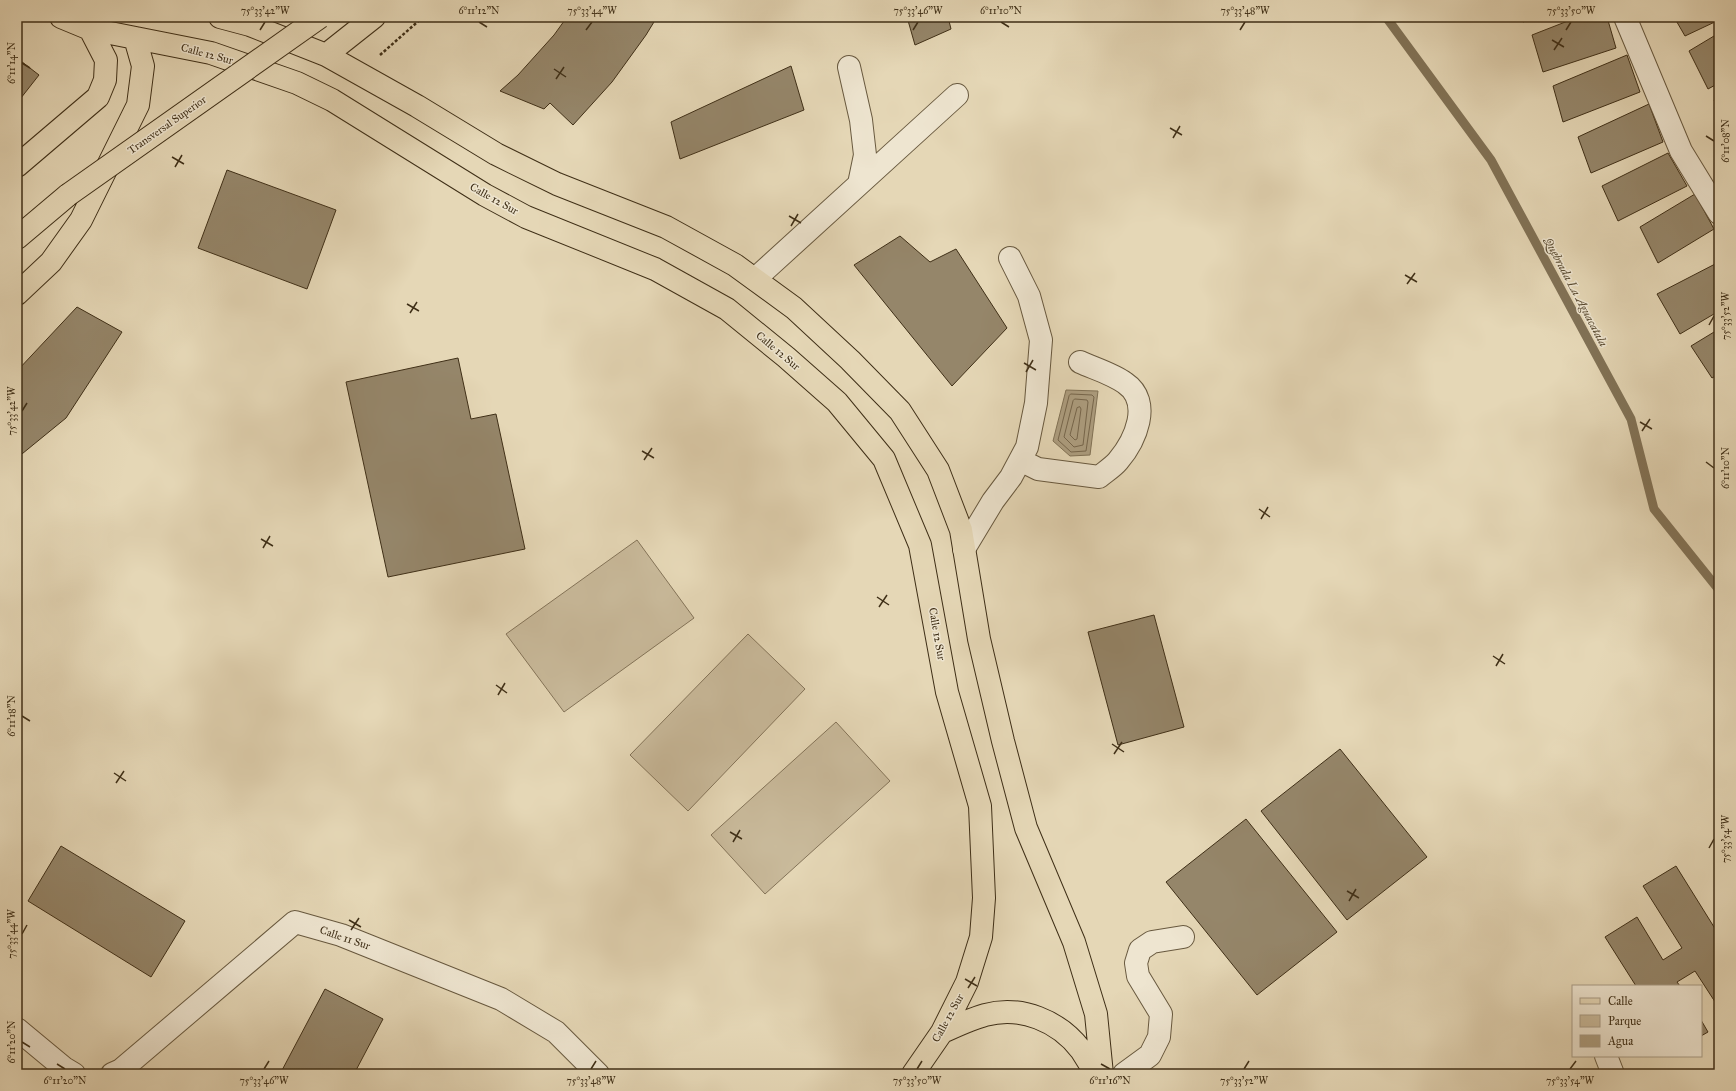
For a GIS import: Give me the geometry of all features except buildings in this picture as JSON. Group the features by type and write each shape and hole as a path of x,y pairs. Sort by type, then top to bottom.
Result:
{"main road":[{"name":"Calle 12 Sur","path":"61,17 90,28 211,53 297,83 332,100 492,199 526,217 655,269 727,309 786,357 837,402 884,459 920,545 948,692 980,806 984,898 981,937 968,982 942,1032 913,1074"},
{"path":"220,17 250,25 326,55 417,106 496,154 557,184 666,227 735,265 794,308 850,360 900,411 938,470 961,530 979,639 1020,806 1026,828 1074,942 1096,1014 1102,1074"},
{"name":"Transversal Superior","path":"17,238 68,195 320,17"},
{"path":"326,55 374,17"},
{"path":"17,166 98,97 105,80 106,60 90,28"},
{"path":"17,294 51,262 81,220 138,105 143,66 135,38"},
{"path":"942,1032 986,1014 1014,1012 1035,1016 1061,1030 1080,1049 1096,1074"}],"street":[{"path":"1625,17 1681,151 1719,213"},
{"path":"849,67 861,120 865,155 859,184"},
{"path":"755,279 957,95"},
{"path":"964,549 993,501 1011,477 1027,447 1036,403 1041,340 1029,296 1010,258"},
{"path":"1020,460 1038,469 1099,477 1118,462 1136,433 1140,412 1136,396 1125,383 1080,362"},
{"name":"Calle 11 Sur","path":"112,1074 121,1070 295,922 340,934 502,999 556,1032 598,1074"},
{"path":"1124,1074 1150,1055 1159,1037 1161,1014 1138,976 1136,963 1140,950 1152,942 1183,937"},
{"path":"17,1029 64,1068 74,1074"},
{"path":"1606,1057 1613,1074"}],"path":[{"path":"379,57 423,17"}],"green space":[{"path":"637,540 694,618 564,712 506,634"},
{"path":"748,634 805,689 688,811 630,755"},
{"path":"836,722 890,781 765,894 711,835"}],"water":[{"path":"1066,390 1098,391 1090,455 1070,456 1053,441"}],"waterway":[{"name":"Quebrada La Aguacatala","path":"1386,17 1491,160 1631,419 1654,509 1719,590"}]}
